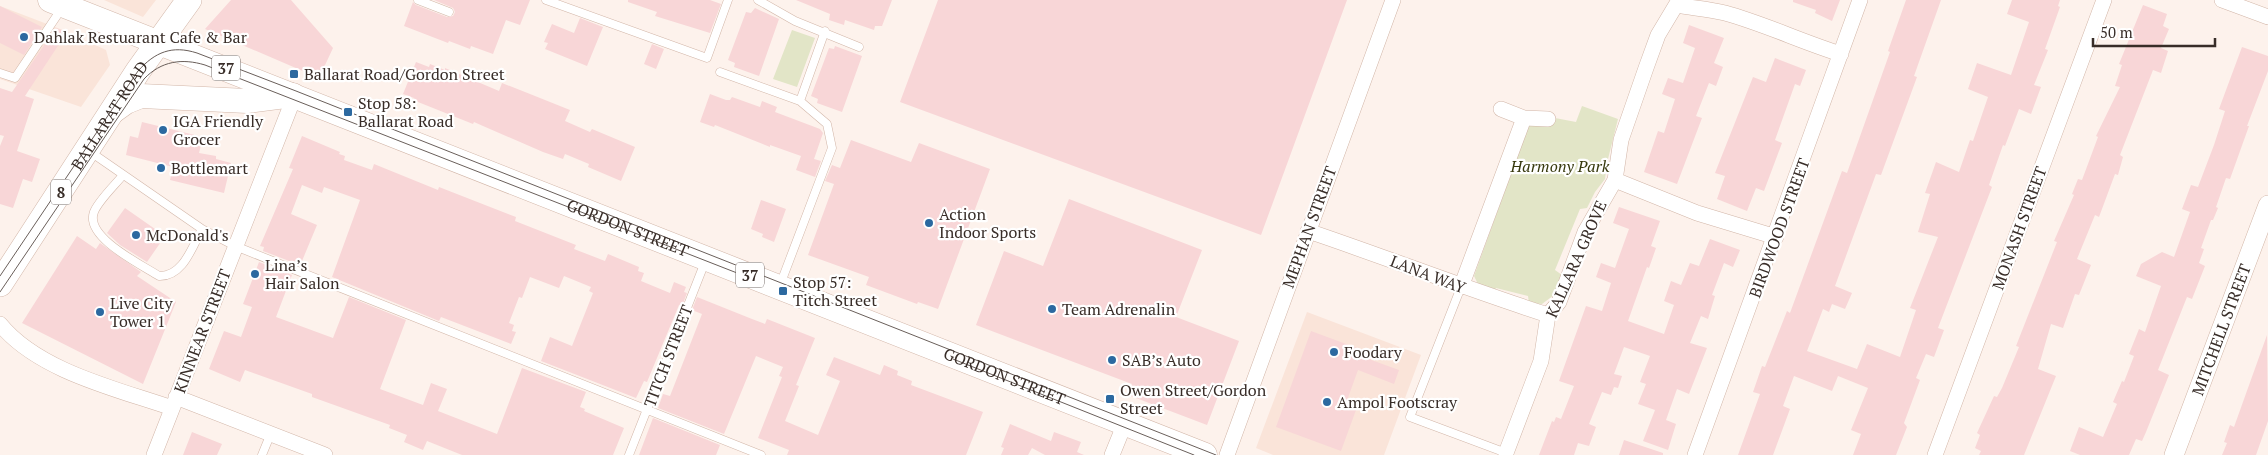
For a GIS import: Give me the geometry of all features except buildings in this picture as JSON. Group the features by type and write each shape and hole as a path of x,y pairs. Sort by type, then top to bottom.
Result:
{"highway":[{"name":"BALLARAT ROAD","path":"0,284 158,42 189,0"}],"main road":[{"name":"GORDON STREET","path":"57,3 295,95 1205,455"},
{"path":"112,112 132,98 146,95 247,101 295,95"}],"street":[{"name":"MEPHAN STREET","path":"1227,455 1393,0"},
{"name":"BIRDWOOD STREET","path":"1695,455 1776,237 1860,0"},
{"name":"MONASH STREET","path":"1935,455 2104,0"},
{"path":"2222,0 2268,18"},
{"name":"KALLARA GROVE","path":"1508,454 1541,361 1548,315 1559,302 1585,232 1615,180 1621,140 1658,35 1672,2 1723,13 1767,26 1807,44 1841,54"},
{"name":"KINNEAR STREET","path":"154,455 295,95"},
{"path":"1502,109 1524,118 1548,119"},
{"path":"1461,287 1524,118"},
{"path":"1615,180 1697,213 1776,237"},
{"name":"MITCHELL STREET","path":"2174,455 2268,205"},
{"name":"LANA WAY","path":"1308,231 1392,260 1461,287 1548,315"},
{"path":"2,329 56,367 271,433 325,455"},
{"path":"1112,455 1125,423"}],"lane":[{"path":"418,0 449,12"},
{"path":"546,0 707,58 728,0"},
{"path":"758,0 795,20 825,31 839,40 859,47"},
{"path":"0,73 15,78 57,3"},
{"path":"800,101 825,31"},
{"path":"720,72 800,101 827,124 832,148 779,286"},
{"path":"87,150 202,229 235,246 761,455"},
{"path":"123,175 94,211 92,219 94,227 102,238 159,276 170,277 179,271 202,229"},
{"name":"TITCH STREET","path":"629,455 707,258"},
{"path":"1461,287 1410,418 1508,454"},
{"path":"262,455 271,433"}],"shaded area":[{"path":"104,0 156,0 143,17"},
{"path":"0,6 68,32 106,50 110,65 81,107 0,79"},
{"path":"1307,312 1421,355 1384,455 1273,455 1256,448"}],"green space":[{"path":"792,30 815,38 797,87 773,79"},
{"name":"Harmony Park","path":"1582,106 1618,119 1605,179 1595,192 1587,208 1580,209 1555,270 1562,275 1554,295 1542,304 1529,303 1528,296 1496,288 1493,294 1479,286 1474,276 1529,124 1555,118 1576,122"}],"tram line":[{"path":"0,276 138,71 144,64 164,52 172,50 188,51 296,91 1216,455"},
{"path":"0,292 144,79 157,68 180,62 205,65 755,280"},
{"path":"953,359 1194,455"}],"place":[{"name":"Dahlak Restuarant Cafe & Bar","path":"24,37"},
{"name":"Ballarat Road/Gordon Street","path":"294,74"},
{"name":"Stop 58: Ballarat Road","path":"348,112"},
{"name":"IGA Friendly Grocer","path":"163,130"},
{"name":"Bottlemart","path":"161,168"},
{"name":"Action Indoor Sports","path":"929,223"},
{"name":"McDonald's","path":"136,235"},
{"name":"Lina’s Hair Salon","path":"255,274"},
{"name":"Stop 57: Titch Street","path":"783,291"},
{"name":"Team Adrenalin","path":"1052,309"},
{"name":"Live City Tower 1","path":"100,312"},
{"name":"Foodary","path":"1334,352"},
{"name":"SAB’s Auto","path":"1112,360"},
{"name":"Owen Street/Gordon Street","path":"1110,399"},
{"name":"Ampol Footscray","path":"1327,402"}]}
